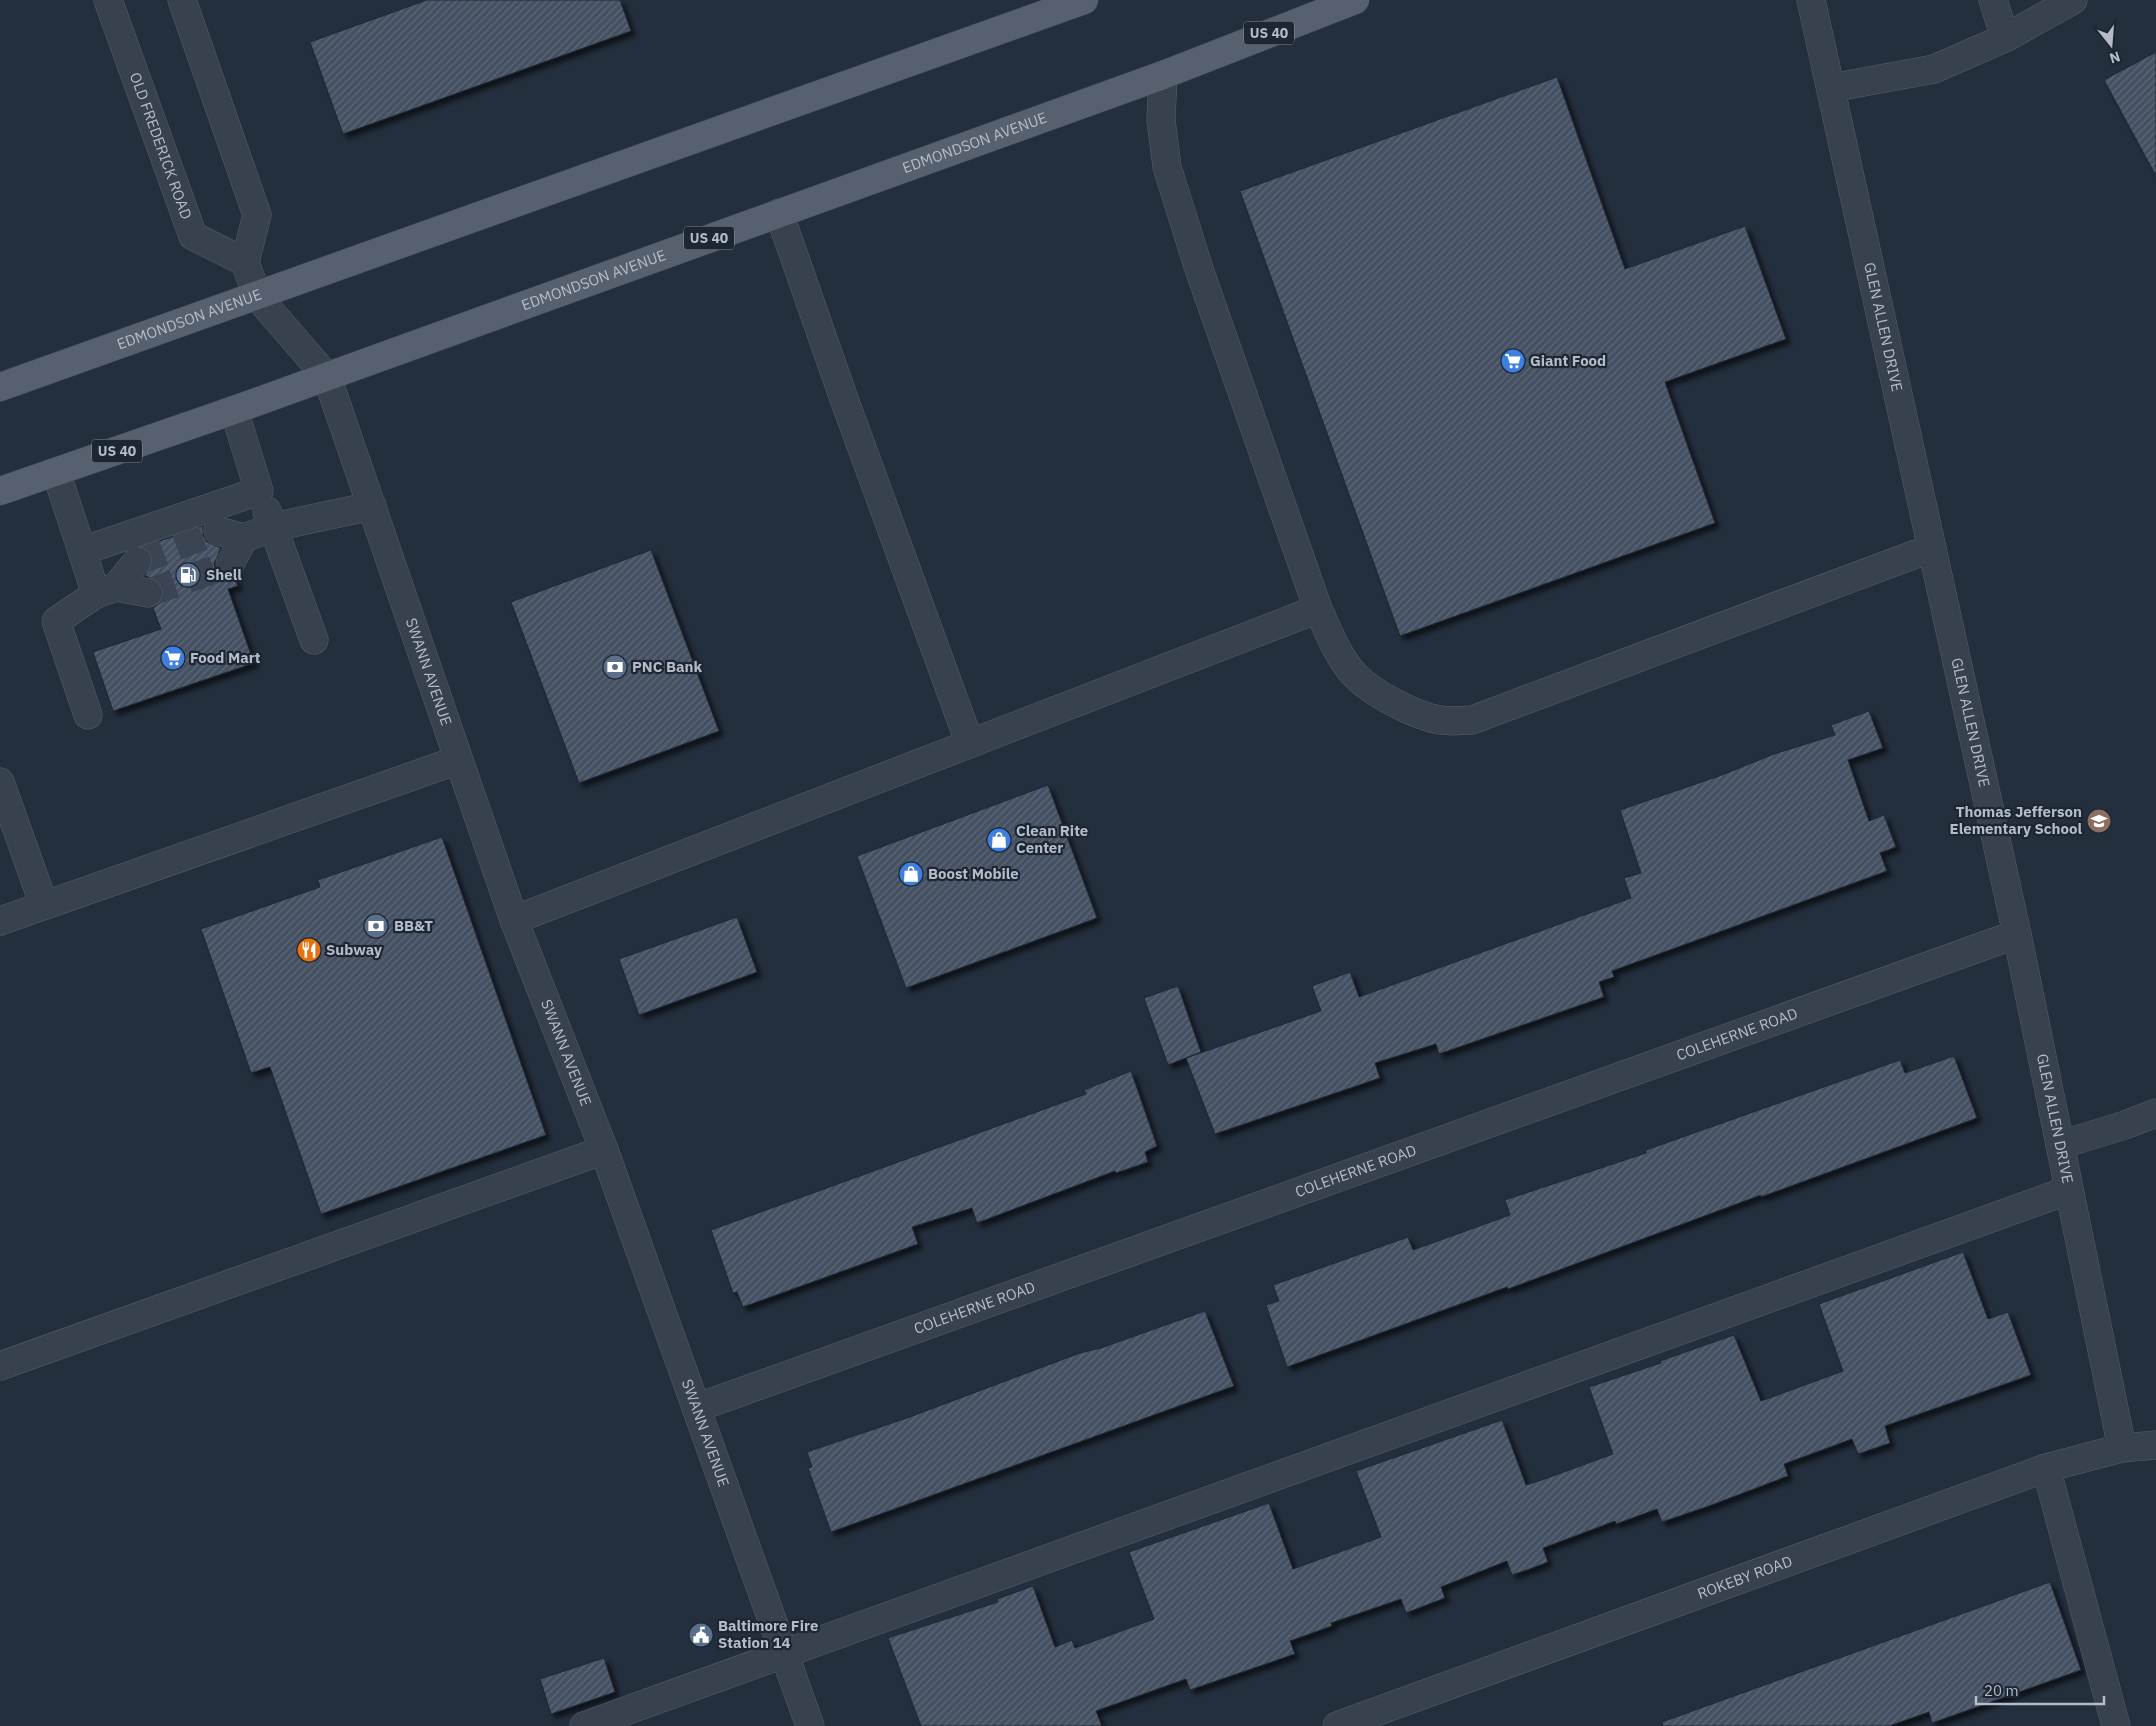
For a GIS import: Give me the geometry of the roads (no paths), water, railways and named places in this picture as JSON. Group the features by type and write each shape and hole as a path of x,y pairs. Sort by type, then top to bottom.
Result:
{"main road":[{"name":"EDMONDSON AVENUE","path":"0,491 327,377 1163,75 1355,0"},
{"name":"EDMONDSON AVENUE","path":"0,387 1075,2"}],"street":[{"name":"OLD FREDERICK ROAD","path":"108,0 193,236 245,262"},
{"path":"182,0 257,215 245,262 257,296 327,377"},
{"name":"GLEN ALLEN DRIVE","path":"1812,0 2017,934 2122,1448"},
{"path":"1993,0 2005,38"},
{"path":"1831,88 1934,69 2005,38 2073,0"},
{"path":"1163,75 1161,120 1167,167 1199,269 1318,609 1338,649 1354,674 1380,694 1408,710 1441,720 1472,720 1932,548"},
{"path":"779,213 843,396 970,744"},
{"name":"SWANN AVENUE","path":"327,377 514,920 604,1150 810,1726"},
{"path":"234,410 259,491 314,640"},
{"path":"56,472 82,551 106,590"},
{"path":"82,551 259,491"},
{"path":"218,531 244,538 272,527 372,506"},
{"path":"230,564 244,538"},
{"path":"88,715 56,621 106,590 137,561"},
{"path":"106,590 148,593"},
{"path":"514,920 1318,609"},
{"path":"0,921 458,760"},
{"path":"0,782 44,905"},
{"name":"COLEHERNE ROAD","path":"696,1408 2017,934"},
{"path":"2060,1145 2125,1125 2156,1113"},
{"path":"0,1366 604,1150"},
{"path":"584,1726 2069,1190"},
{"name":"ROKEBY ROAD","path":"1337,1726 2046,1468 2122,1448 2156,1445"},
{"path":"2046,1468 2116,1726"}],"tunnel":[{"path":"137,561 218,531"},
{"path":"148,593 230,564"}],"place":[{"name":"Giant Food","path":"1513,361"},
{"name":"Shell","path":"188,575"},
{"name":"Food Mart","path":"173,658"},
{"name":"PNC Bank","path":"615,667"},
{"name":"Thomas Jefferson Elementary School","path":"2099,821"},
{"name":"Clean Rite Center","path":"999,840"},
{"name":"Boost Mobile","path":"911,874"},
{"name":"BB&T","path":"376,926"},
{"name":"Subway","path":"309,950"},
{"name":"Baltimore Fire Station 14","path":"701,1635"}]}
